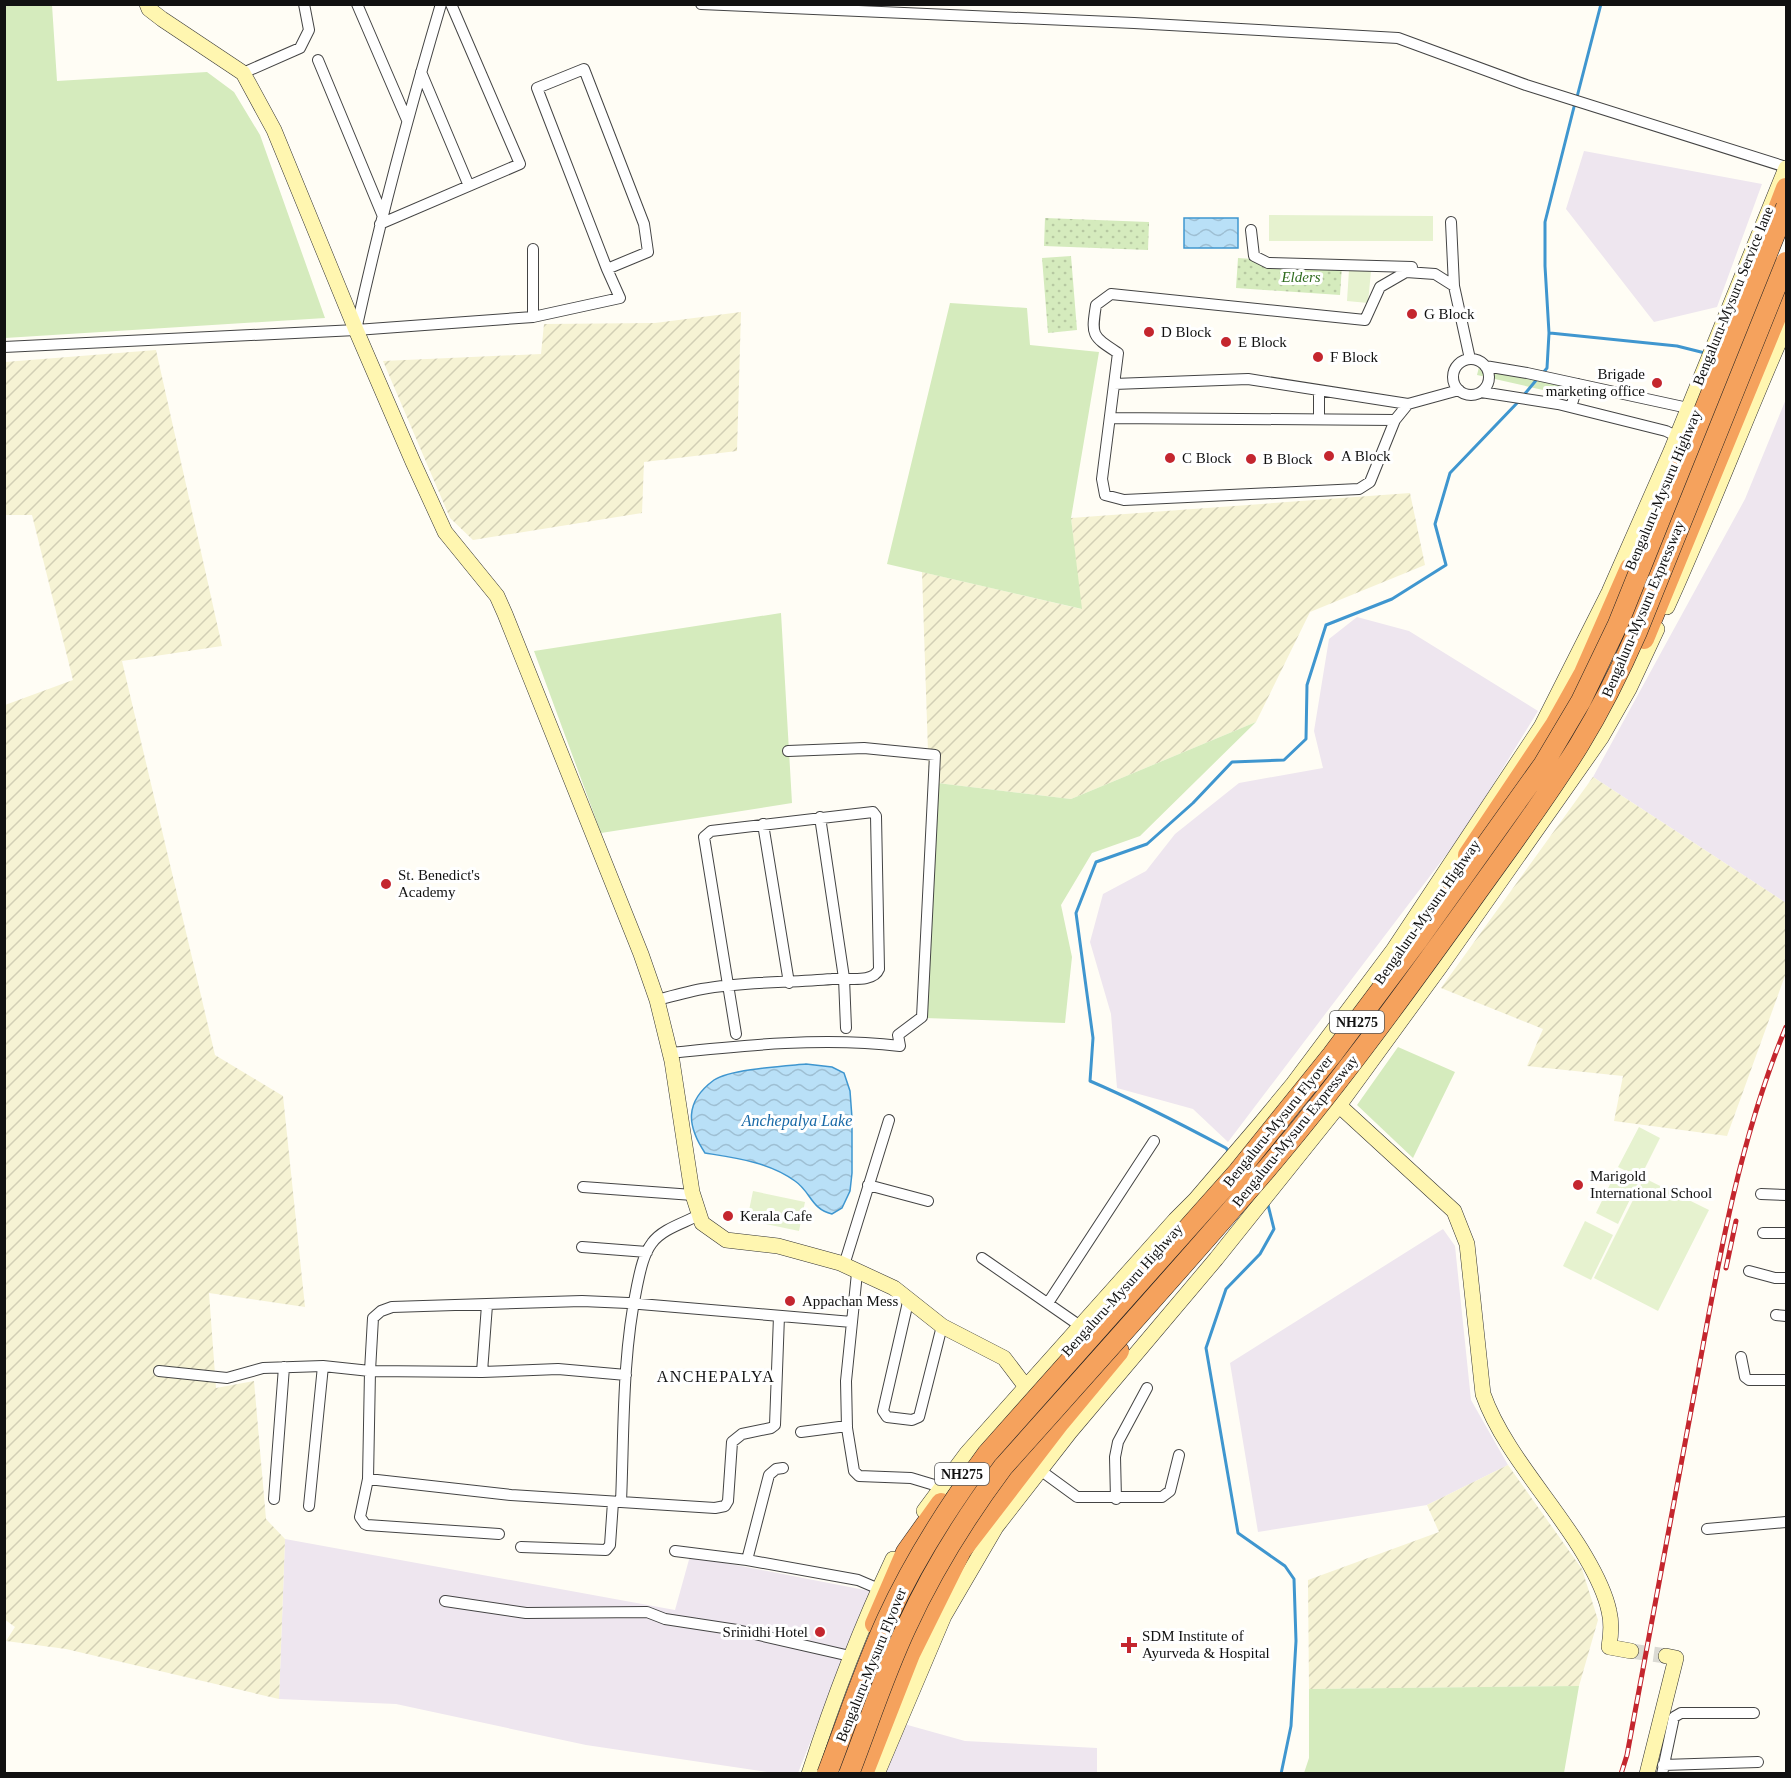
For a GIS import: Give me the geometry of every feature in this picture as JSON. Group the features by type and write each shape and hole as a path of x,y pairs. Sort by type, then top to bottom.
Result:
{"highway":[{"name":"Bengaluru-Mysuru Highway","path":"818,1773 861,1659 906,1552 1029,1389 1263,1126 1348,1022 1438,899 1538,750 1584,673 1618,597 1786,188"},
{"name":"Bengaluru-Mysuru Flyover","path":"827,1773 885,1622 927,1542 962,1489 987,1454 1237,1173 1285,1114 1418,940 1538,772 1563,733 1594,676 1618,624 1786,207"},
{"name":"Bengaluru-Mysuru Expressway","path":"849,1773 904,1630 930,1578 978,1500 1003,1467 1253,1186 1301,1127 1434,952 1560,776 1580,744 1637,632 1786,262"},
{"name":"Bengaluru-Mysuru Expressway","path":"863,1773 910,1654 961,1551 1065,1427 1088,1386 1213,1253 1302,1146 1449,944 1585,751 1643,642 1690,543 1786,293"},
{"path":"1567,702 1601,722"}],"street":[{"path":"147,4 149,9 162,20 243,73 274,130 356,330 445,532 497,596 641,954 657,1000 670,1053 693,1195 702,1223 726,1240 777,1246 850,1269 894,1288 908,1302 942,1326 1004,1358 1029,1389 1065,1427"},
{"path":"243,73 300,48 309,30 304,4"},
{"path":"357,4 407,120"},
{"path":"356,330 381,219 441,4"},
{"path":"381,219 470,186 520,164 451,4"},
{"path":"700,4 1125,22 1398,38 1536,88 1786,167"},
{"path":"318,60 381,219"},
{"path":"4,347 356,330 533,317 620,298 607,269 537,88 584,69 644,224 648,252 607,269"},
{"path":"421,72 470,186"},
{"name":"Bengaluru-Mysuru Service lane","path":"1263,1126 1394,949 1541,727 1610,592 1786,167"},
{"path":"1451,222 1455,286 1470,359"},
{"path":"1251,230 1254,256 1268,263 1433,268 1435,274"},
{"path":"533,249 533,317"},
{"path":"1408,404 1395,420 1370,482 1359,489 1124,500 1105,495 1102,479 1118,353 1098,339 1093,327 1096,305 1111,294 1365,320 1380,287 1406,272 1435,274 1455,286"},
{"name":"Bengaluru-Mysuru Expressway","path":"1336,1101 1440,967 1601,738 1629,689 1690,543 1783,333 1786,320"},
{"path":"1459,390 1453,379 1454,374 1459,363 1470,359 1485,366 1688,408"},
{"path":"1481,392 1489,377 1485,366"},
{"path":"1114,384 1248,380 1408,404 1459,390 1469,394 1481,392 1558,404 1666,431 1676,436"},
{"path":"1571,407 1578,384"},
{"path":"1319,392 1319,420"},
{"path":"1110,418 1395,420"},
{"path":"670,1053 740,1046 844,1043 900,1046 898,1035 922,1017 935,755 864,748 789,751"},
{"path":"657,1000 703,989 729,986 875,976 879,969 876,816 871,811 711,831 704,837 729,986 736,1034"},
{"path":"820,817 844,978 846,1028"},
{"path":"763,824 789,983"},
{"path":"1336,1101 1454,1211 1467,1244 1483,1394 1490,1414 1574,1538 1595,1574 1609,1610 1611,1632 1609,1647 1631,1651"},
{"path":"889,1120 868,1185 850,1269 852,1322 846,1371 847,1426 853,1470 857,1475 911,1478 941,1487"},
{"path":"1048,1304 1154,1141"},
{"path":"868,1185 928,1201"},
{"path":"583,1187 693,1195"},
{"path":"1761,1194 1786,1195"},
{"path":"521,1547 606,1551 610,1545 617,1502 626,1375 634,1303 646,1252 656,1238 699,1215"},
{"path":"1763,1233 1786,1233"},
{"path":"582,1247 646,1252"},
{"path":"981,1258 1084,1328"},
{"path":"1749,1271 1775,1278 1786,1278"},
{"path":"499,1534 365,1524 360,1517 368,1479 373,1318 381,1311 392,1307 582,1301 634,1303 852,1322"},
{"path":"908,1302 884,1411 887,1417 912,1420 919,1417 942,1326"},
{"path":"482,1372 487,1305"},
{"path":"368,1479 511,1495 715,1508 725,1506 728,1501 732,1442 742,1434 771,1428 775,1425 779,1316"},
{"path":"1741,1358 1745,1377 1749,1380 1786,1380"},
{"path":"159,1371 227,1378 256,1370 323,1366 370,1371 482,1372 558,1369 626,1375"},
{"path":"309,1506 323,1366"},
{"path":"273,1499 284,1367"},
{"path":"1116,1499 1115,1457 1118,1442 1147,1388"},
{"name":"NH275","path":"809,1773 834,1695 898,1550 967,1453 1029,1389"},
{"path":"801,1432 847,1426"},
{"name":"Bengaluru-Mysuru Expressway","path":"877,1773 944,1616 996,1527 1040,1470 1065,1427"},
{"path":"1040,1470 1077,1497 1116,1499 1162,1497 1168,1495 1179,1455"},
{"path":"747,1560 769,1474 776,1469 783,1468"},
{"path":"1707,1529 1786,1522"},
{"path":"675,1551 747,1560 858,1580 879,1589"},
{"path":"445,1602 526,1613 647,1612 665,1619 737,1630 850,1656"},
{"path":"1647,1773 1676,1658 1666,1656"},
{"path":"1754,1713 1681,1713 1674,1717 1662,1769 1758,1762"}],"shaded area":[{"path":"1584,151 1762,184 1717,307 1654,322 1566,209"},
{"path":"741,312 737,451 644,462 642,513 473,540 450,518 383,361 541,354 544,324 655,323"},
{"path":"156,350 222,646 122,661 215,1055 283,1096 305,1307 209,1293 216,1388 254,1381 266,1519 285,1539 279,1699 66,1649 6,1641 15,1627 4,1619 5,705 73,680 32,515 5,515 5,362"},
{"path":"1786,399 1786,903 1593,777 1745,499"},
{"path":"1410,493 1425,565 1310,612 1256,722 1071,799 929,782 922,572 1081,609 1071,518"},
{"path":"1357,617 1409,631 1538,711 1465,830 1228,1142 1193,1109 1117,1088 1111,1014 1090,942 1103,894 1146,871 1175,834 1239,783 1323,768 1314,731 1329,639"},
{"path":"1593,777 1786,903 1786,973 1727,1136 1614,1121 1623,1076 1527,1066 1543,1029 1441,988"},
{"path":"1443,1229 1455,1246 1471,1400 1508,1465 1427,1505 1258,1532 1230,1363"},
{"path":"1508,1465 1582,1569 1598,1620 1579,1686 1309,1689 1308,1580 1439,1532 1427,1505"},
{"path":"285,1539 675,1610 690,1556 870,1591 798,1773 774,1773 586,1745 396,1704 279,1699"},
{"path":"904,1724 965,1741 1097,1748 1097,1773 885,1774"}],"green space":[{"path":"5,4 52,5 57,81 207,72 234,92 260,135 325,318 5,338"},
{"path":"1269,215 1433,216 1433,241 1269,241"},
{"path":"1045,218 1149,222 1148,250 1044,246"},
{"path":"1071,256 1077,330 1048,333 1042,258"},
{"name":"Elders","path":"1238,258 1342,265 1340,295 1236,288"},
{"path":"1349,270 1371,271 1368,303 1347,301"},
{"path":"950,303 1027,308 1030,345 1099,352 1071,518 1082,609 887,564"},
{"path":"1479,367 1563,386 1561,394 1477,375"},
{"path":"781,613 792,803 601,833 534,651"},
{"path":"1256,722 1140,836 1092,853 1061,905 1072,957 1065,1023 925,1018 929,782 1071,799"},
{"path":"1398,1047 1455,1072 1413,1158 1357,1105"},
{"path":"1639,1127 1660,1138 1640,1178 1618,1167"},
{"path":"1616,1172 1638,1183 1618,1224 1596,1213"},
{"path":"1644,1178 1709,1210 1658,1311 1594,1278"},
{"path":"753,1191 805,1202 799,1231 747,1220"},
{"path":"1585,1221 1613,1235 1591,1280 1563,1266"},
{"path":"1579,1686 1564,1773 1304,1773 1309,1758 1309,1689"}],"water":[{"path":"1184,218 1238,218 1238,248 1184,248"},
{"name":"Anchepalya Lake","path":"806,1064 832,1067 844,1073 850,1091 852,1173 850,1191 842,1208 832,1214 825,1212 815,1204 795,1181 774,1169 752,1162 705,1153 692,1124 693,1106 697,1097 714,1080 732,1073"}],"waterway":[{"path":"1577,97 1601,4"},
{"path":"1543,373 1547,368 1549,333 1545,222 1575,103"},
{"path":"1550,333 1677,346 1705,353"},
{"path":"1523,396 1538,378"},
{"path":"1230,1153 1226,1148 1176,1122 1090,1081 1093,1038 1076,913 1096,862 1147,844 1193,803 1232,762 1284,760 1306,739 1307,685 1326,625 1392,599 1446,565 1435,524 1450,473 1519,401"},
{"path":"1268,1205 1274,1229 1260,1254 1226,1289 1206,1348 1238,1533 1285,1566 1294,1579 1296,1641 1291,1726 1281,1774"}],"tunnel":[{"path":"1631,1651 1666,1656"}],"railway":[{"path":"1621,1774 1627,1755 1732,1202 1755,1113 1786,1027"},
{"path":"1726,1268 1736,1221"}],"place":[{"name":"G Block","path":"1412,314"},
{"name":"D Block","path":"1149,332"},
{"name":"E Block","path":"1226,342"},
{"name":"F Block","path":"1318,357"},
{"name":"Brigade marketing office","path":"1657,383"},
{"name":"A Block","path":"1329,456"},
{"name":"C Block","path":"1170,458"},
{"name":"B Block","path":"1251,459"},
{"name":"St. Benedict's Academy","path":"386,884"},
{"name":"Marigold International School","path":"1578,1185"},
{"name":"Kerala Cafe","path":"728,1216"},
{"name":"Appachan Mess","path":"790,1301"},
{"name":"Srinidhi Hotel","path":"820,1632"},
{"name":"SDM Institute of Ayurveda & Hospital","path":"1129,1645"}],"district":[{"name":"ANCHEPALYA","path":"716,1376"}]}
